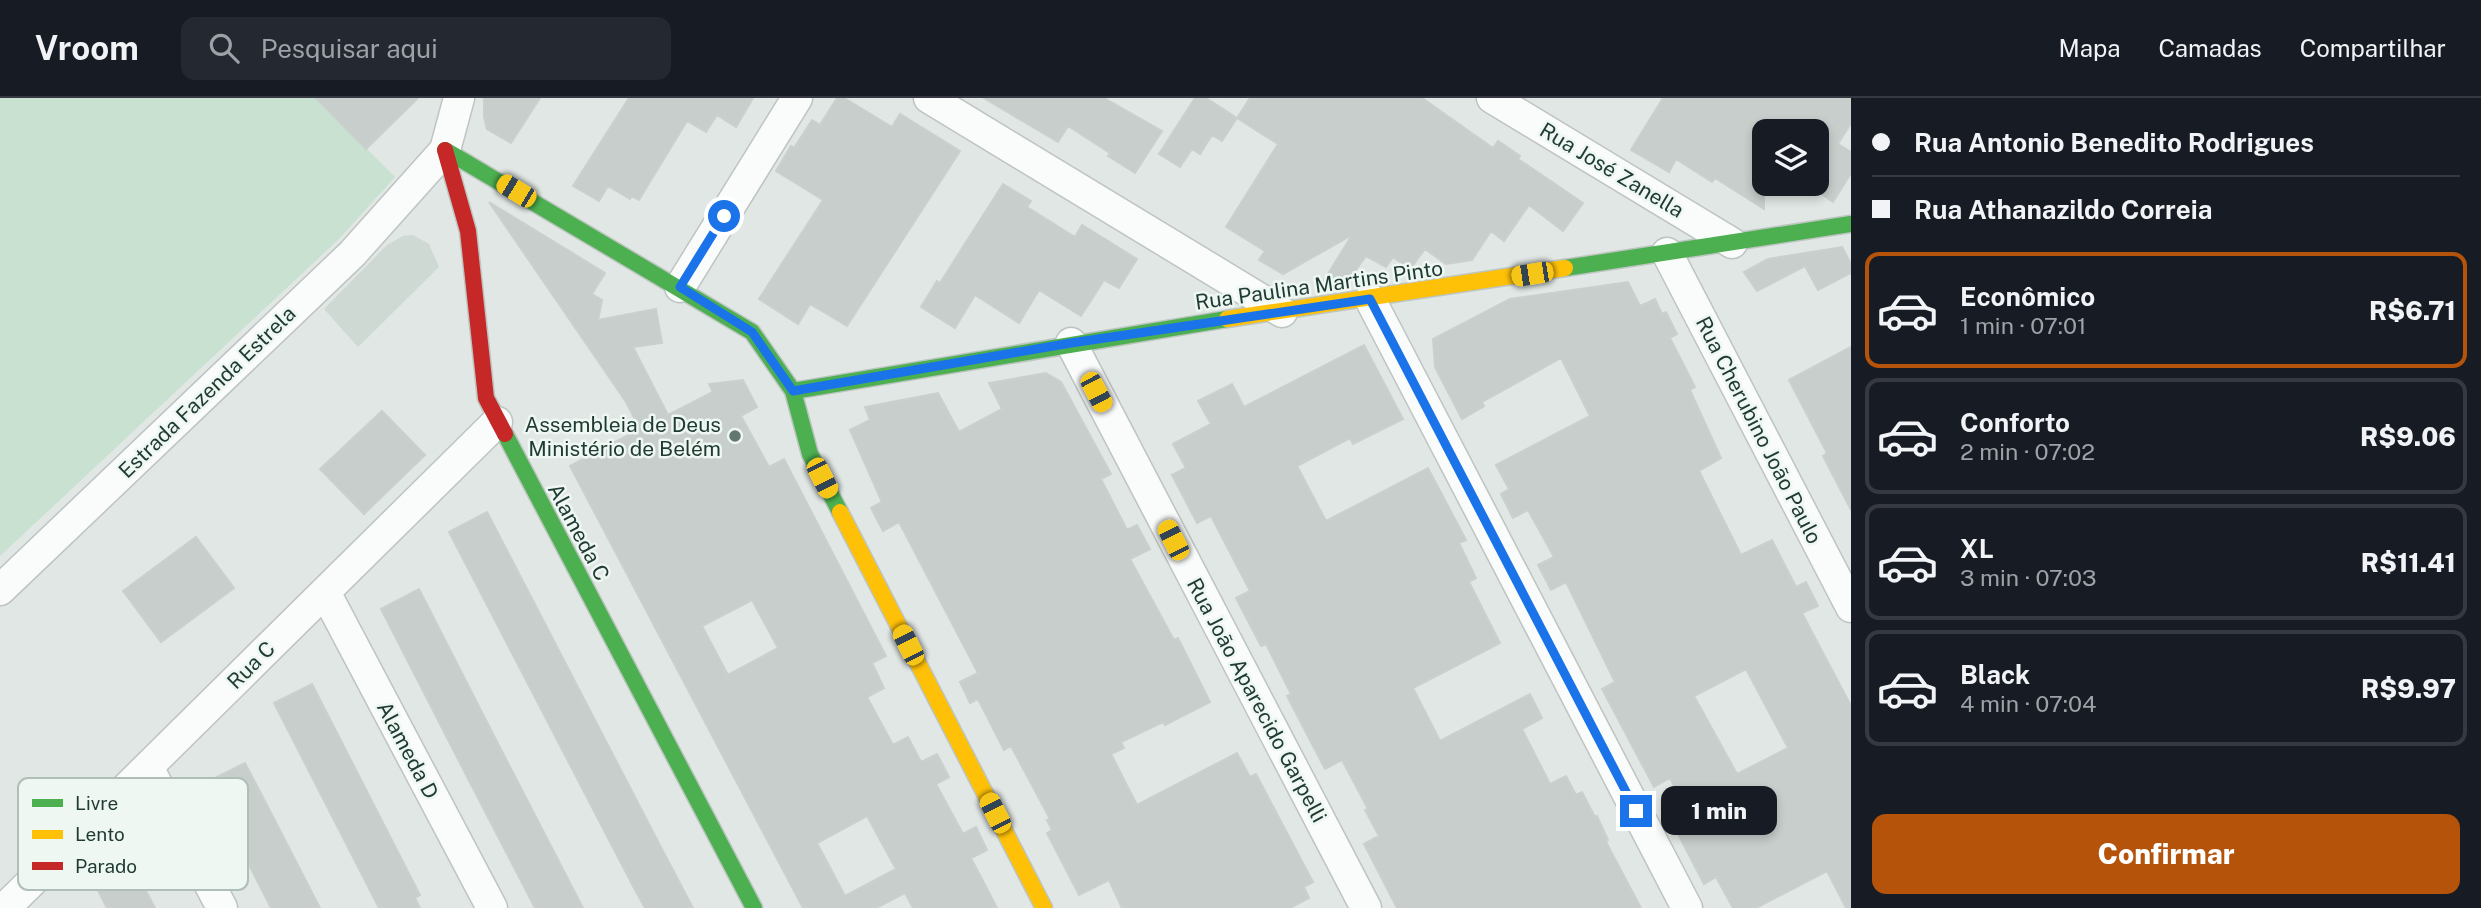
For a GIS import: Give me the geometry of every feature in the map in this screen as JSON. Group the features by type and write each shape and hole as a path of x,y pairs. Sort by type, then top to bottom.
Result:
{"street":[{"path":"459,98 446,150 752,332 793,391 810,454 1044,908"},
{"path":"680,287 797,98"},
{"path":"929,98 1282,312"},
{"name":"Rua José Zanella","path":"1492,98 1732,243"},
{"name":"Estrada Fazenda Estrela","path":"0,590 352,254 446,150"},
{"name":"Alameda C","path":"446,150 468,231 483,387 497,422 754,908"},
{"name":"Rua Paulina Martins Pinto","path":"793,391 1071,343 1851,224"},
{"name":"Rua Cherubino João Paulo","path":"1667,253 1851,607"},
{"path":"1370,299 1687,908"},
{"name":"Rua João Aparecido Garpelli","path":"1071,343 1366,908"},
{"name":"Rua C","path":"137,778 497,422"},
{"name":"Alameda D","path":"325,592 492,908"},
{"path":"148,767 154,778"},
{"name":"Rua C","path":"5,908 23,890"},
{"path":"213,890 222,908"}],"shaded area":[{"path":"413,235 429,244 439,267 358,347 324,309 387,245 403,236"}],"green space":[{"path":"0,98 316,98 395,177 340,238 0,556"}],"building":[{"path":"316,98 418,98 366,149"},
{"path":"484,98 540,98 511,143 487,129"},
{"path":"629,98 753,98 736,127 717,115 706,132 687,121 639,200 632,196 630,199 608,186 599,201 573,186"},
{"path":"837,98 844,98 892,127 900,114 960,151 847,326 810,304 798,324 759,299 823,200 776,171 791,146 794,148 812,120 820,125"},
{"path":"984,98 1104,98 1162,131 1135,173 1068,126 1058,142"},
{"path":"1195,98 1206,98 1237,118 1222,141 1212,135 1200,154 1192,149 1180,167 1159,154"},
{"path":"1250,98 1422,98 1493,148 1498,141 1520,156 1518,159 1583,203 1563,231 1529,205 1504,241 1491,231 1472,260 1446,264 1425,249 1410,269 1393,257 1386,267 1366,256 1350,278 1323,282 1352,235 1283,274 1259,260 1265,251 1226,227 1278,144 1237,118"},
{"path":"1663,98 1851,98 1851,123 1838,144 1851,152 1851,173 1833,202 1824,196 1829,196 1829,119 1752,119 1752,196 1764,196 1764,209 1715,178 1712,182 1676,159 1669,172 1631,150"},
{"path":"1003,184 1031,201 1027,207 1075,237 1082,225 1137,259 1119,288 1104,280 1081,316 1039,290 1019,323 975,295 955,328 921,307 937,281 940,283"},
{"path":"489,202 605,273 592,294 602,300 598,320 656,309 662,343 633,347 668,415 713,392 709,384 743,380 757,407 741,416 769,467 784,459 886,656 872,663 884,688 867,697 893,745 908,737 921,762 937,754 949,777 936,784 963,834 976,827 987,850 971,858 997,908 913,908 905,893 876,908 803,908 570,466 640,429 626,402","holes":["752,600 778,648 728,675 702,626","867,816 896,869 845,896 817,843"]},
{"path":"1842,247 1851,264 1851,273 1818,290 1805,266 1757,291 1744,272 1768,259"},
{"path":"1628,282 1640,306 1655,299 1662,314 1666,312 1677,334 1670,338 1695,387 1690,390 1721,458 1699,471 1741,555 1772,540 1796,587 1806,582 1818,606 1802,613 1851,706 1851,908 1846,908 1827,871 1756,908 1733,908 1716,877 1704,884 1679,836 1695,827 1670,778 1654,787 1602,689 1615,682 1566,582 1551,590 1538,565 1554,557 1528,510 1513,518 1501,494 1509,489 1496,465 1590,416 1561,358 1482,402 1484,406 1462,419 1435,367 1433,339 1510,299","holes":["1746,669 1788,748 1737,774 1694,696"]},
{"path":"1364,345 1403,419 1353,444 1350,438 1297,466 1326,521 1428,468 1466,540 1459,543 1476,578 1469,582 1500,643 1413,688 1440,741 1530,694 1542,718 1522,729 1550,784 1566,776 1576,795 1582,792 1595,817 1597,816 1608,840 1606,842 1641,908 1397,908 1364,844 1379,836 1365,810 1368,809 1342,760 1325,769 1287,696 1291,694 1266,644 1261,646 1236,598 1250,591 1211,516 1197,523 1172,475 1186,468 1173,444 1211,424 1198,401 1232,384 1244,407"},
{"path":"1851,347 1851,510 1823,456 1827,453 1789,380"},
{"path":"1046,373 1061,382 1111,474 1101,479 1127,530 1137,525 1150,549 1130,559 1174,640 1178,638 1210,702 1165,725 1163,722 1121,742 1124,748 1111,754 1137,805 1237,753 1250,777 1256,774 1313,882 1304,887 1309,898 1290,908 1122,908 1109,880 1079,895 1047,833 1052,830 1047,820 1050,819 1011,746 1004,750 978,699 970,703 960,682 978,673 899,522 883,531 871,508 882,502 850,430 870,420 865,407 938,393 959,432 1002,409 989,383"},
{"path":"382,411 425,455 364,514 320,469"},
{"path":"487,512 693,908 645,908 635,890 449,532"},
{"path":"196,537 234,588 161,642 123,591"},
{"path":"419,589 583,908 535,908 464,771 381,609"},
{"path":"312,684 420,895 415,898 420,908 379,908 274,703"},
{"path":"245,763 320,908 271,908 248,863 248,778 215,778"},
{"path":"98,890 146,890 155,908 107,908"}],"traffic: fast":[{"path":"445,150 752,332 793,391 810,454 840,512"},
{"path":"1565,268 1851,224"},
{"path":"793,391 1227,319"},
{"path":"505,434 754,908"}],"traffic: slow":[{"path":"1227,319 1565,268"},
{"path":"840,512 1044,908"}],"traffic: jam":[{"path":"445,150 468,231 486,398 505,434"}],"place":[{"name":"Assembleia de Deus Ministério de Belém","path":"735,436"}],"route":[{"path":"724,216 680,287 752,332 793,391 1071,343 1370,299 1636,811"}]}
